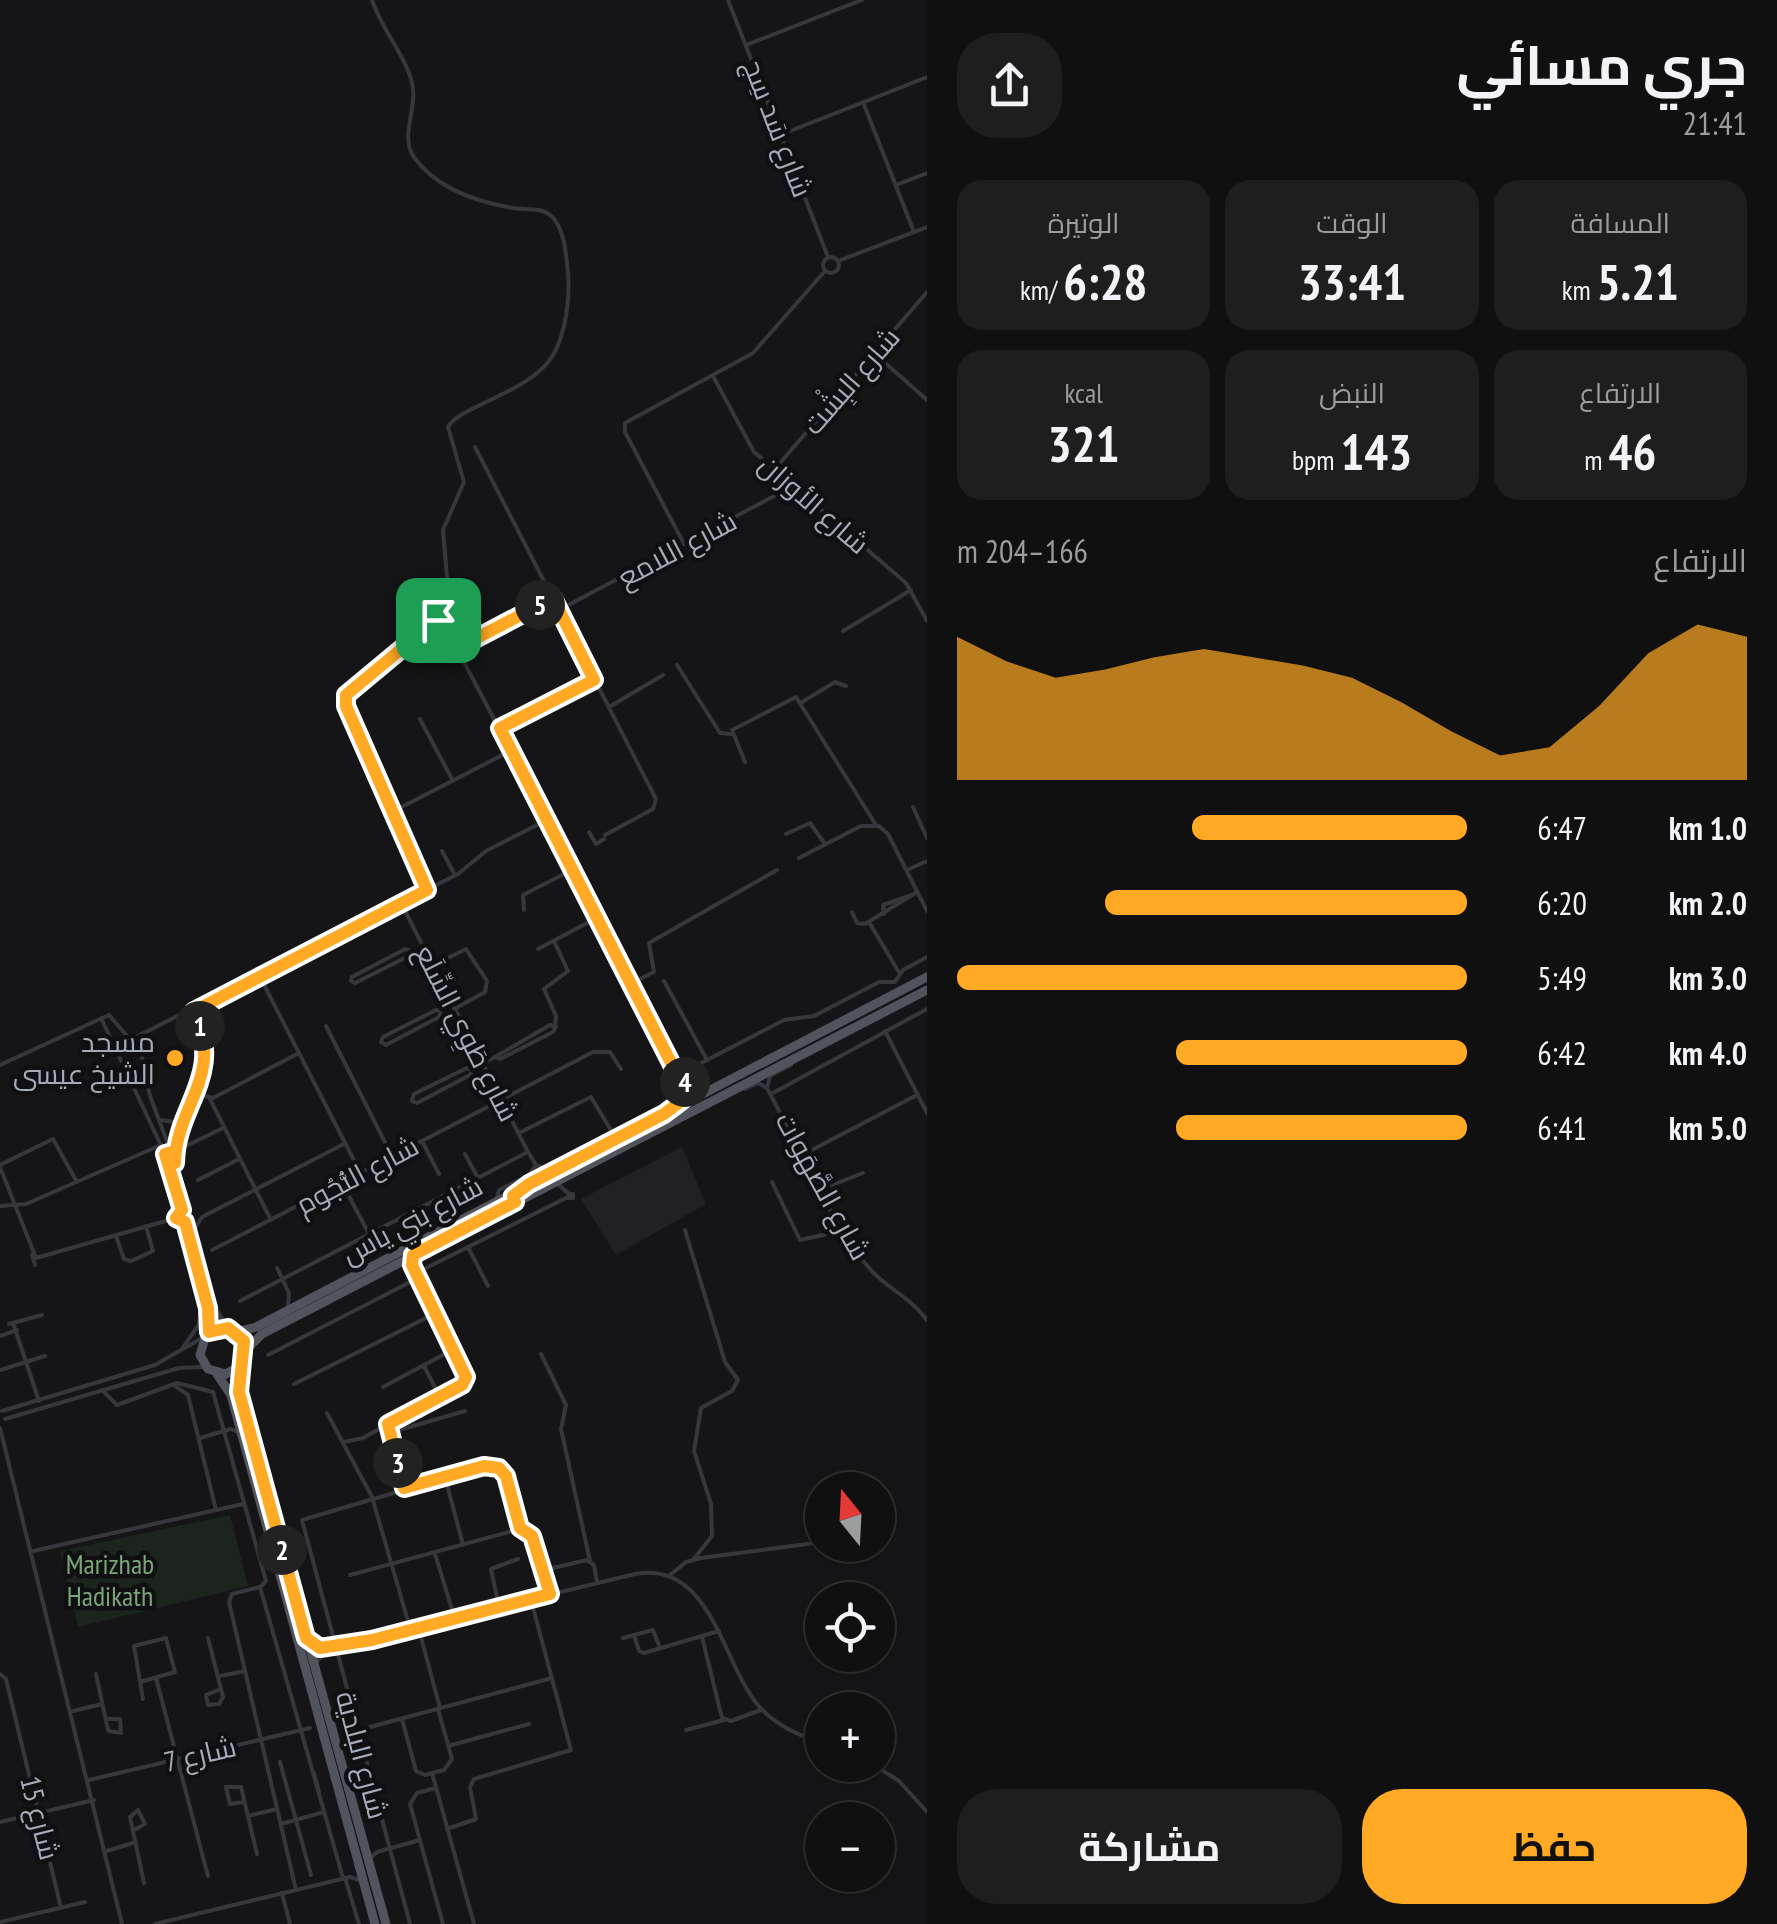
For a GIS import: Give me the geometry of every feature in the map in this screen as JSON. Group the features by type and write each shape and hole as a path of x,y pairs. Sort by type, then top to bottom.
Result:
{"main road":[{"name":"شارع بني ياس","path":"232,1330 286,1312 624,1135 688,1096 721,1084 927,977"},
{"name":"شارع بني ياس","path":"246,1350 262,1334 401,1261 412,1260 549,1184 927,990"},
{"path":"718,1098 721,1084"},
{"path":"515,1202 513,1196 529,1184"},
{"path":"232,1330 246,1350 240,1366 231,1372 212,1371 200,1355 208,1334 232,1330"},
{"name":"شارع البلدية","path":"240,1366 239,1392 362,1844 364,1883 376,1924"},
{"name":"شارع البلدية","path":"212,1371 229,1390 323,1734 386,1924"}],"street":[{"path":"372,0 386,37 412,78 414,104 408,138 415,158 451,190 548,214 559,228 567,264 567,303 558,344 547,363 504,395 449,424 448,437 464,482 443,530 447,573 436,607 634,984 688,1096"},
{"name":"شارع سَد سِج","path":"728,0 828,257"},
{"path":"746,45 862,0"},
{"path":"780,135 927,78"},
{"path":"863,102 914,232"},
{"path":"896,186 927,173"},
{"path":"825,271 822,263 828,257 838,261 927,227"},
{"path":"825,271 834,272 838,261"},
{"path":"684,544 624,425 753,354 825,271"},
{"name":"شارع البِشْت","path":"774,470 927,292"},
{"path":"874,354 927,400"},
{"name":"شارع الأوزان","path":"714,376 751,447 911,590 927,622"},
{"path":"475,448 656,801 652,810 596,844 589,832"},
{"name":"شارع اللامع","path":"559,610 794,486"},
{"path":"843,631 911,590"},
{"path":"458,648 553,598"},
{"path":"427,890 343,698 432,625 441,622"},
{"path":"677,665 720,733 731,734 790,696 802,702 876,824 888,834 927,911"},
{"path":"609,707 663,675"},
{"path":"500,728 594,680"},
{"path":"802,702 835,682 846,686"},
{"path":"420,720 453,781"},
{"path":"731,734 745,762"},
{"path":"392,812 512,750"},
{"path":"914,807 927,838"},
{"path":"118,1053 133,1038 194,1011 427,890 486,851 549,820"},
{"path":"786,834 810,824 825,844"},
{"path":"798,858 861,826 876,824"},
{"path":"555,831 550,840 622,982 634,984 652,976 656,968 649,943 777,870"},
{"path":"442,851 455,875"},
{"path":"907,870 927,861"},
{"path":"524,910 523,895 566,873"},
{"path":"852,912 860,924 869,922 884,914 883,905 917,892"},
{"name":"شارع طَوِي السِّلَع","path":"401,903 534,1162"},
{"path":"538,949 591,922"},
{"path":"869,922 900,974"},
{"path":"472,1069 470,1075 418,1103 412,1100 414,1094 555,1026 556,1016 544,992 545,986 568,972 554,940"},
{"path":"411,950 409,956 351,982 353,976 422,945"},
{"path":"432,966 466,949 486,981 485,992 453,1007 441,1010 383,1036 381,1042 387,1044 439,1017 441,1010"},
{"path":"680,1074 784,1020 814,1016 879,982 895,982 900,974 927,958"},
{"path":"260,977 360,1172"},
{"path":"664,982 700,1054 707,1060"},
{"path":"769,1090 927,1009"},
{"path":"175,1163 179,1136 198,1094 205,1050 194,1011"},
{"path":"0,1065 101,1018 112,1016 133,1038 159,1119 205,1295 208,1334 178,1354 129,1374 1,1410 122,1924"},
{"path":"101,1018 162,1145 175,1163 217,1310 232,1330"},
{"path":"326,1026 392,1156"},
{"path":"885,1031 927,1113"},
{"path":"139,1048 146,1034"},
{"name":"شارع النُّجُوم","path":"212,1250 599,1050 612,1054 622,1068"},
{"path":"210,1099 299,1053"},
{"path":"698,1064 700,1054"},
{"name":"شارع الصَّهَوات","path":"794,1060 769,1078 769,1090 853,1247 873,1273 902,1291 927,1320"},
{"name":"شارع الصَّهَوات","path":"734,1091 758,1083 769,1090"},
{"path":"198,1094 210,1099 271,1220"},
{"path":"804,1154 917,1095"},
{"path":"519,1133 592,1097 612,1132 624,1135"},
{"path":"152,1121 174,1122 189,1113"},
{"path":"188,1145 224,1128"},
{"path":"35,1266 0,1166 53,1139 76,1182"},
{"path":"422,1141 439,1174"},
{"path":"194,1230 202,1217 346,1144"},
{"path":"0,1206 17,1207 162,1145"},
{"path":"240,1301 528,1152"},
{"path":"465,1154 478,1178"},
{"path":"198,1180 239,1159"},
{"path":"496,1202 499,1190 532,1172 534,1162 546,1170 556,1170"},
{"path":"822,1189 863,1173"},
{"path":"569,1174 569,1195"},
{"path":"772,1182 799,1239 832,1233 853,1247"},
{"path":"342,1183 369,1234"},
{"path":"549,1184 562,1186 569,1195"},
{"path":"268,1356 569,1195"},
{"path":"32,1255 42,1258 176,1218 182,1210"},
{"path":"189,1210 202,1217"},
{"path":"176,1218 185,1222"},
{"path":"116,1236 124,1258 131,1261 153,1251 146,1226"},
{"path":"670,1575 694,1560 712,1536 712,1504 693,1438 701,1408 732,1392 738,1380 726,1362 685,1230"},
{"path":"468,1247 488,1286"},
{"path":"344,1442 363,1438 422,1408 462,1385 466,1377 412,1260"},
{"path":"278,1268 290,1293 308,1300"},
{"path":"286,1312 290,1293"},
{"path":"178,1354 198,1326 205,1295"},
{"path":"294,1384 436,1313"},
{"path":"39,1401 17,1330 11,1323 42,1315"},
{"path":"0,1336 17,1330"},
{"path":"383,1387 455,1349"},
{"path":"541,1354 566,1405 560,1429 598,1583"},
{"path":"0,1370 45,1356"},
{"path":"424,1365 440,1397"},
{"path":"2,1424 184,1367 212,1371"},
{"path":"102,1390 115,1404 180,1384 213,1392 228,1430 266,1580 260,1587 229,1599 296,1890"},
{"path":"167,1388 180,1386 188,1398 216,1510"},
{"path":"109,1396 112,1387"},
{"path":"188,1398 197,1390"},
{"path":"422,1408 428,1421"},
{"path":"399,1430 466,1410"},
{"path":"327,1414 372,1497 410,1628"},
{"path":"228,1430 236,1416"},
{"path":"388,1424 404,1488"},
{"path":"200,1438 228,1430 242,1436"},
{"path":"410,1924 331,1647 302,1520 484,1466 499,1468 506,1476 520,1528"},
{"path":"445,1477 464,1545"},
{"path":"33,1551 244,1504"},
{"path":"350,1575 520,1528 531,1532 550,1594"},
{"path":"694,1560 805,1542"},
{"path":"435,1554 454,1618"},
{"path":"499,1607 490,1570 518,1559"},
{"path":"544,1570 590,1561"},
{"path":"315,1670 318,1656 331,1647 646,1572 670,1575 695,1595 718,1631 740,1679 762,1710 805,1738"},
{"path":"260,1587 358,1924"},
{"path":"447,1829 476,1819 470,1787 474,1779 571,1750 530,1599"},
{"path":"402,1718 416,1771 432,1773 450,1765 418,1626"},
{"path":"623,1638 654,1631 660,1648"},
{"path":"634,1635 640,1652 718,1631"},
{"path":"140,1682 175,1670 164,1637 134,1646 142,1699"},
{"path":"702,1637 724,1720"},
{"path":"208,1638 221,1689"},
{"path":"306,1638 331,1647"},
{"path":"218,1677 244,1671"},
{"name":"شارع 15","path":"0,1674 6,1679 61,1908"},
{"path":"96,1674 106,1719"},
{"path":"156,1678 208,1876"},
{"path":"356,1730 552,1678"},
{"path":"72,1711 102,1704"},
{"path":"686,1730 762,1710"},
{"path":"318,1714 310,1728 323,1734"},
{"path":"448,1746 528,1724"},
{"name":"شارع 7","path":"89,1780 310,1728"},
{"path":"280,1762 311,1874"},
{"path":"432,1773 474,1924"},
{"path":"895,1779 927,1812"},
{"path":"244,1802 230,1804 226,1787 239,1785 244,1802 248,1816 257,1854"},
{"path":"436,1788 416,1793 411,1800 444,1924"},
{"path":"0,1822 94,1800"},
{"path":"248,1816 277,1809"},
{"path":"281,1824 325,1812"},
{"path":"134,1830 144,1884"},
{"path":"346,1878 377,1852 420,1840"},
{"path":"106,1851 137,1842"},
{"path":"362,1844 377,1852"},
{"path":"155,1924 346,1878 364,1883"},
{"path":"282,1894 290,1924"},
{"path":"0,1922 85,1902"}],"shaded area":[{"path":"682,1147 706,1204 616,1255 581,1199"}],"green space":[{"name":"Marizhab Hadikath","path":"230,1515 248,1586 78,1627 60,1551"}],"place":[{"name":"مسجد الشيخ عيسى","path":"175,1058"}],"route":[{"path":"553,598 594,680 500,728 689,1091 687,1101 529,1184 513,1196 515,1202 413,1255 412,1265 466,1377 462,1385 388,1424 404,1488 484,1466 499,1468 506,1476 520,1528 531,1532 550,1594 372,1640 324,1648 306,1638 239,1392 238,1377 246,1346 232,1330 209,1332 208,1308 185,1222 176,1218 182,1210 165,1154 172,1152 175,1163 179,1136 204,1074 204,1042 194,1011 427,890 345,700 350,690 438,620 458,648 553,598"}]}
